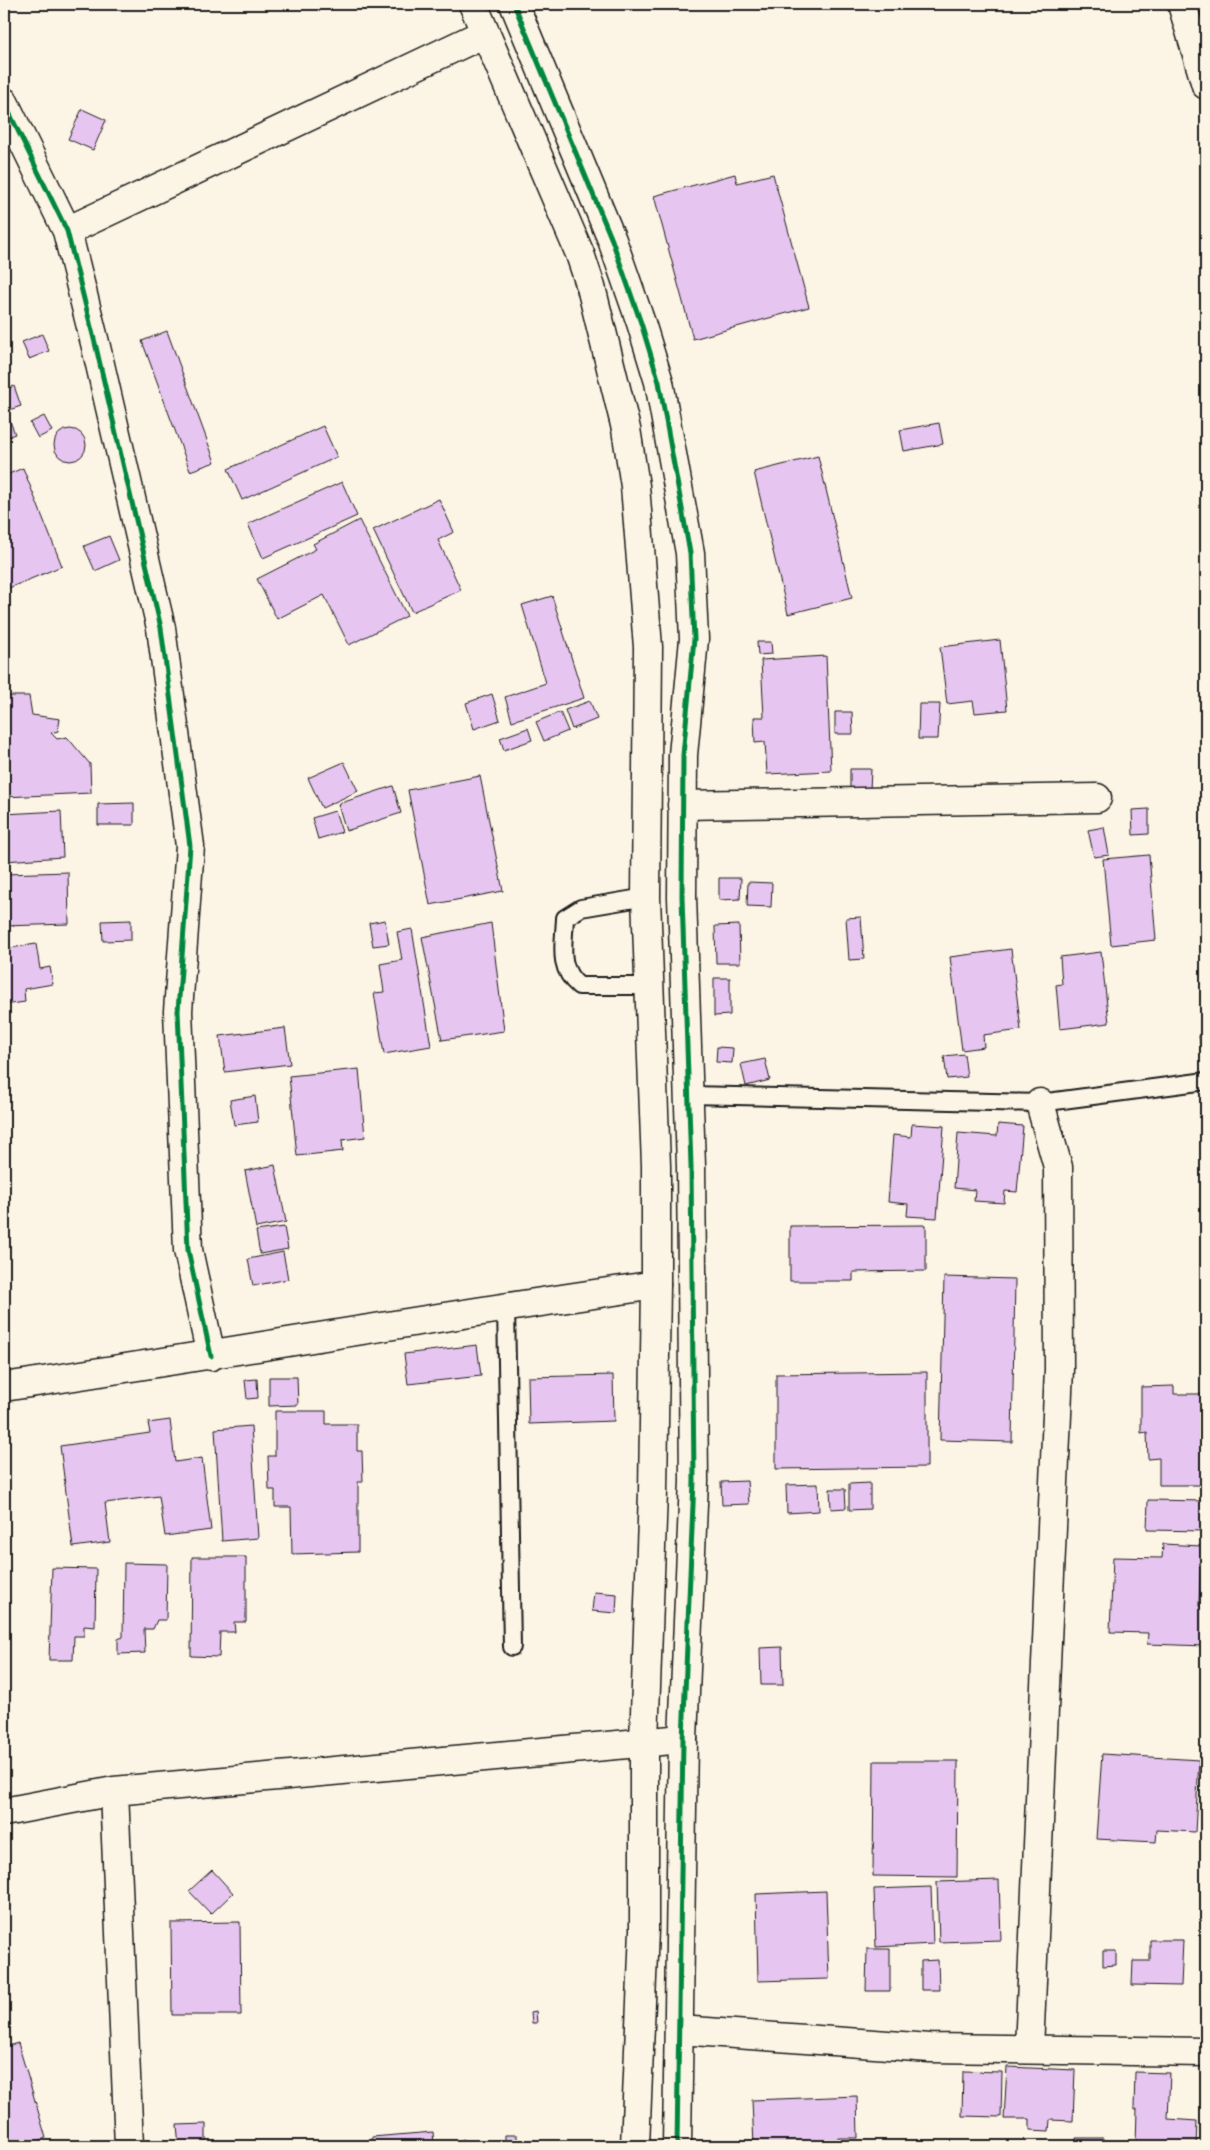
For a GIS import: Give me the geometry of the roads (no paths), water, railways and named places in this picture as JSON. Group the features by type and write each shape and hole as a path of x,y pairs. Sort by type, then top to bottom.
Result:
{"street":[{"path":"473,4 580,254 591,287 626,429 634,486 648,647 646,897 656,1166 656,1285 654,1492 644,1741 644,1930 635,2146"},
{"path":"514,4 612,240 659,382 690,553 694,639 683,755 682,897 693,1250 694,1480 683,1739 678,2146"},
{"path":"1182,4 1206,85"},
{"path":"67,231 485,33"},
{"path":"4,102 67,231 161,628 190,846 178,1011 188,1250 210,1356"},
{"path":"682,805 1096,798"},
{"path":"1029,2049 1060,1369 1058,1168 1040,1103"},
{"path":"4,1388 210,1356 506,1306 656,1285"},
{"path":"4,1812 114,1791 644,1741 683,1739"},
{"path":"114,1791 129,2146"},
{"path":"679,2030 930,2048 1206,2052"}],"lane":[{"path":"646,897 581,908 565,918 564,968 570,979 579,986 650,986"},
{"path":"689,1095 1040,1103 1206,1081"},
{"path":"506,1306 512,1648"}]}
